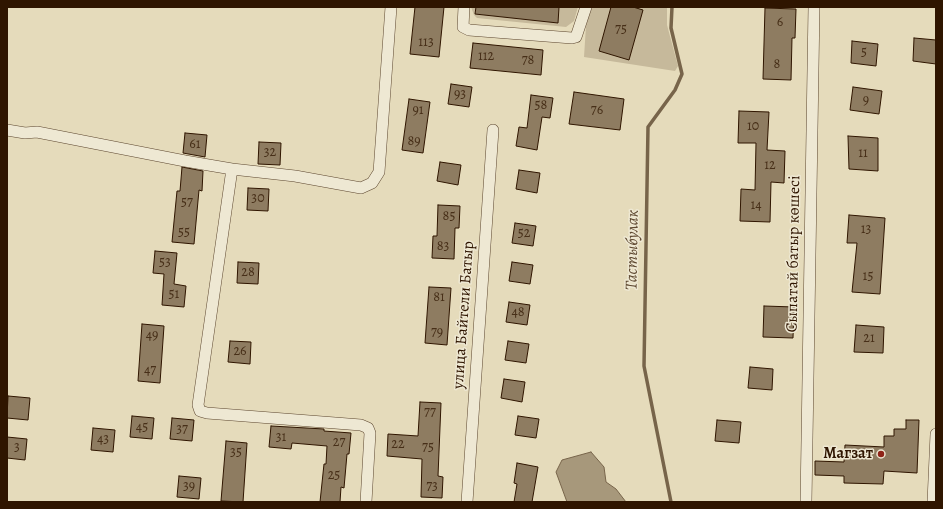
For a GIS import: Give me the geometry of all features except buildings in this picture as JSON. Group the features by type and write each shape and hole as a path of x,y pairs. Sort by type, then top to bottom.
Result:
{"street":[{"path":"7,130 24,133 37,132 185,162 295,176 361,188 372,183 379,172 391,7"},
{"path":"464,7 463,28 469,30 576,38 586,7"},
{"name":"Сыпатай батыр көшесі","path":"806,502 814,7"},
{"name":"улица Байтели Батыр","path":"467,502 493,130"},
{"path":"232,169 198,405 200,411 207,413 361,425 368,428 370,433 366,502"},
{"path":"933,502 936,434"}],"shaded area":[{"path":"471,7 578,7 574,21 566,27 477,18"},
{"path":"591,7 667,7 667,25 678,66 675,71 584,57 586,26"},
{"path":"591,452 604,467 606,482 616,489 626,502 567,502 556,472 562,460"}],"waterway":[{"name":"Тастыбулак","path":"671,502 644,366 648,127 675,90 682,74 671,28 672,7"}],"place":[{"name":"Магзат","path":"881,454"}]}
